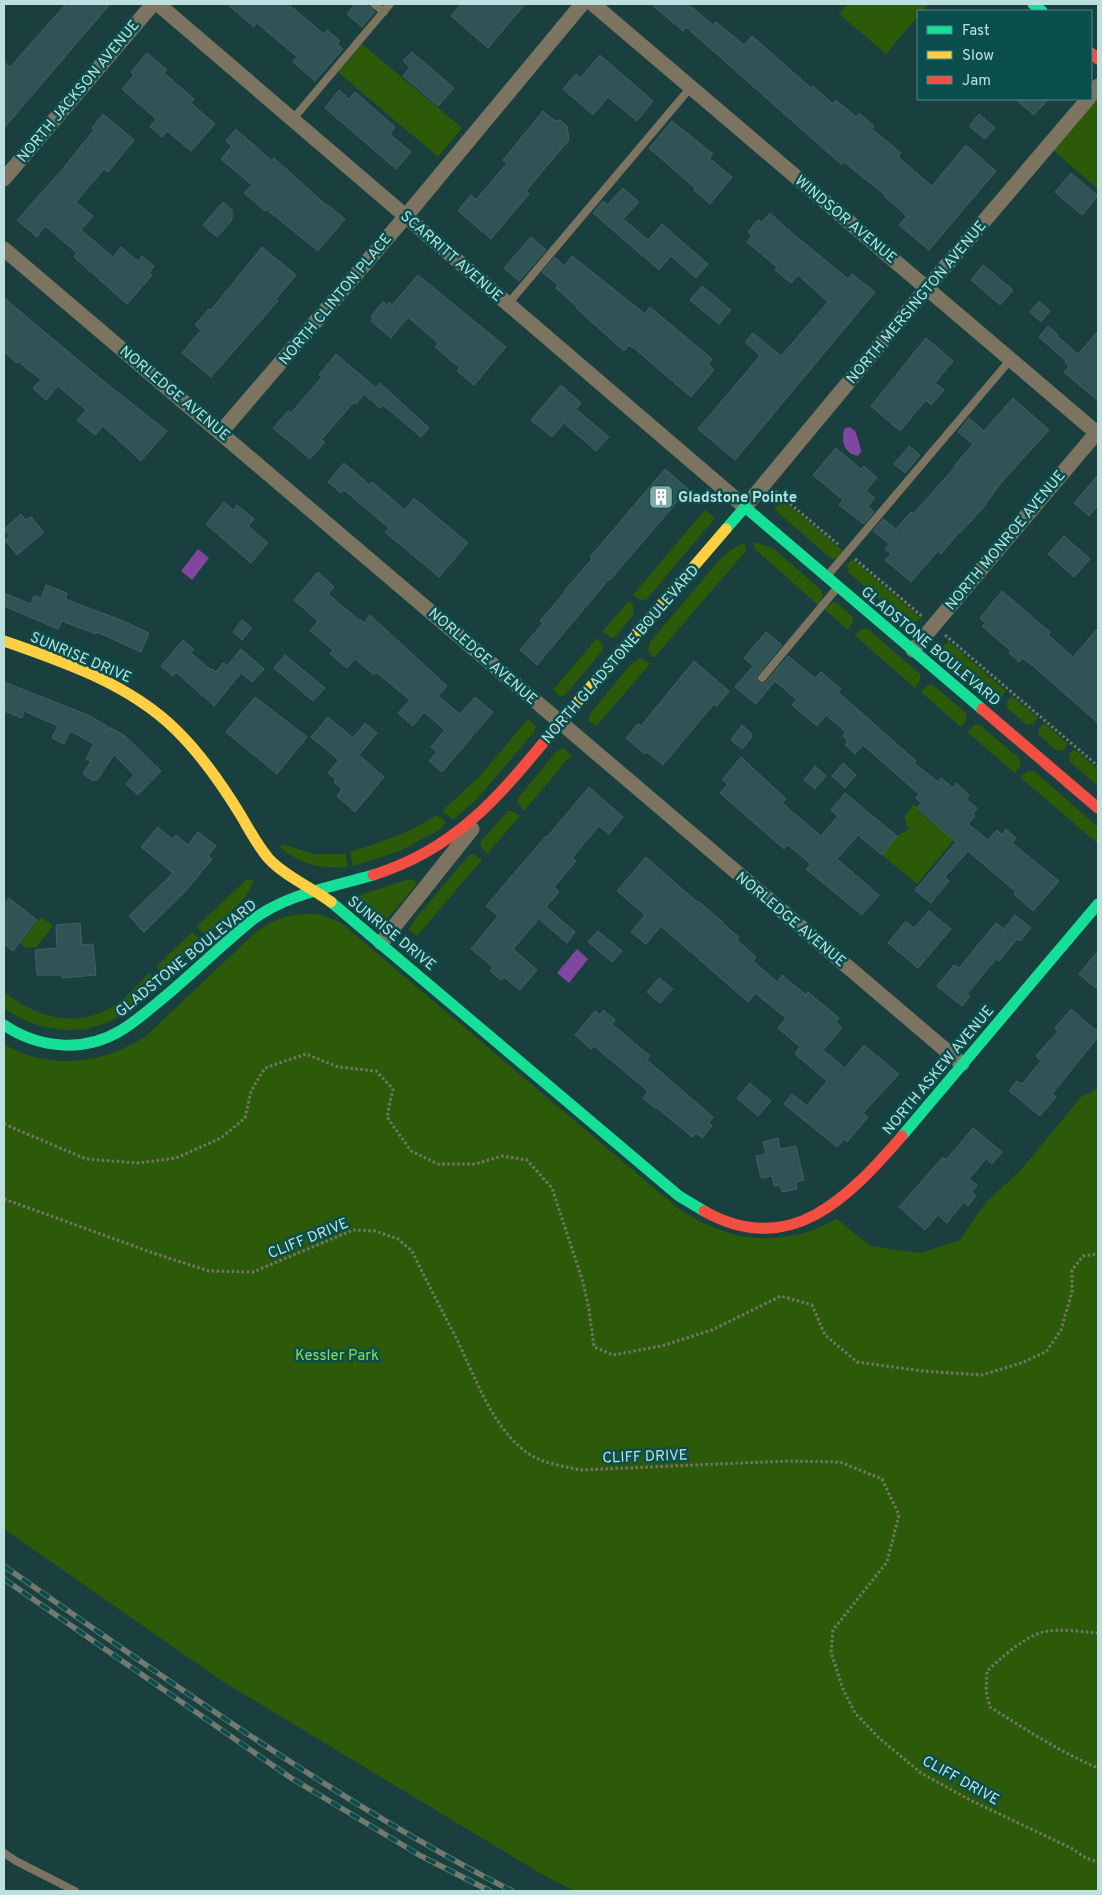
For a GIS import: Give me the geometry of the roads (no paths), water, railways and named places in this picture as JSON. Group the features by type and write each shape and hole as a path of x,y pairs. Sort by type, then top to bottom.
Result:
{"street":[{"name":"NORTH JACKSON AVENUE","path":"4,179 153,4"},
{"name":"SCARRITT AVENUE","path":"158,4 745,507"},
{"name":"NORTH CLINTON PLACE","path":"221,432 406,216 582,4"},
{"name":"WINDSOR AVENUE","path":"593,4 1098,432"},
{"name":"NORTH MERSINGTON AVENUE","path":"745,507 927,288 1087,100"},
{"name":"NORLEDGE AVENUE","path":"4,249 962,1064"},
{"name":"NORTH MONROE AVENUE","path":"912,650 1098,432"},
{"name":"GLADSTONE BOULEVARD","path":"745,507 1098,808"},
{"name":"NORTH GLADSTONE BOULEVARD","path":"358,880 397,868 426,855 474,821 561,723 745,507"},
{"name":"SUNRISE DRIVE","path":"4,641 103,679 145,703 165,719 188,741 206,763 238,809 266,856 279,868 316,891 381,943 694,1206 712,1217 732,1224 750,1227 780,1226"},
{"name":"NORTH GLADSTONE BOULEVARD","path":"381,943 494,800"},
{"name":"GLADSTONE BOULEVARD","path":"4,1025 34,1041 56,1045 81,1044 109,1036 134,1022 258,916 278,904 316,891 358,880"},
{"name":"NORTH ASKEW AVENUE","path":"780,1226 802,1222 823,1213 845,1196 886,1154 1098,904"}],"lane":[{"path":"374,4 384,12"},
{"path":"293,120 390,4"},
{"path":"508,304 691,87"},
{"path":"827,577 1011,359"},
{"path":"762,678 838,586"},
{"path":"4,1853 75,1891"}],"railway":[{"path":"4,1566 190,1695 316,1778 380,1818 512,1891"},
{"path":"4,1579 291,1778 421,1856 490,1891"}],"place":[{"name":"Gladstone Pointe","path":"661,497"}],"park label":[{"name":"Kessler Park","path":"337,1355"}]}
